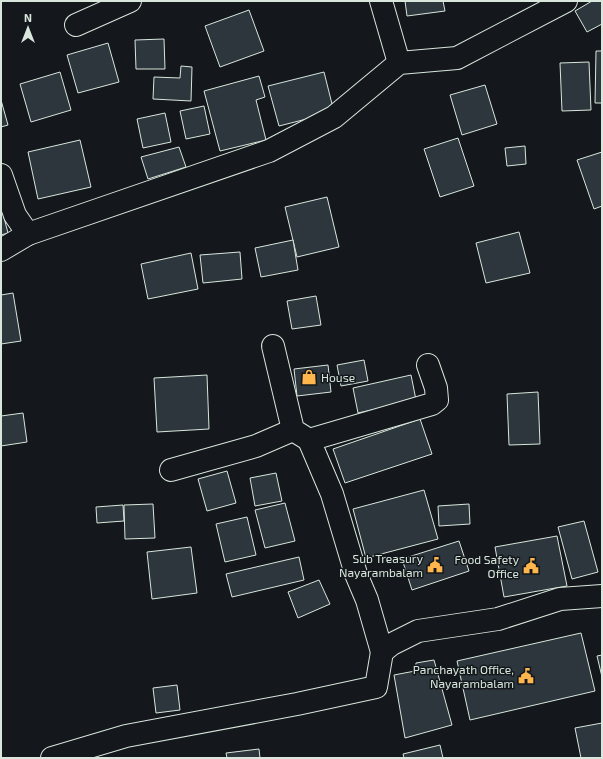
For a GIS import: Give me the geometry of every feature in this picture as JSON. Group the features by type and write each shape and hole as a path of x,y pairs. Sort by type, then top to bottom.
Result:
{"street":[{"path":"76,25 130,1"},
{"path":"381,1 399,63"},
{"path":"1,250 28,234 269,151 334,117 399,63 457,58 566,1"},
{"path":"1,175 15,215 28,234"},
{"path":"52,758 126,736 297,704 376,687 382,652 367,600 356,574 332,494 301,435 273,346"},
{"path":"171,470 256,446 432,404 437,400 436,388 428,365"},
{"path":"382,652 392,644 418,631 498,619 560,598 602,596"}],"building":[{"path":"405,1 443,1 445,11 407,16"},
{"path":"592,1 602,1 602,24 587,32 575,11"},
{"path":"249,10 264,51 220,67 205,26"},
{"path":"164,39 165,69 136,69 135,40"},
{"path":"108,43 119,82 78,93 67,55"},
{"path":"596,51 602,51 602,103 595,103"},
{"path":"589,62 591,110 562,111 560,63"},
{"path":"181,66 192,67 191,101 153,99 154,77 180,78"},
{"path":"60,72 71,110 31,122 20,84"},
{"path":"324,72 334,112 279,126 268,86"},
{"path":"259,76 265,97 256,100 266,140 220,151 204,91"},
{"path":"485,85 497,124 462,135 450,95"},
{"path":"1,100 8,125 1,127"},
{"path":"204,106 210,134 186,139 180,111"},
{"path":"165,113 171,142 143,148 137,119"},
{"path":"458,138 474,186 440,197 424,149"},
{"path":"80,140 91,187 38,199 28,152"},
{"path":"525,146 526,164 507,166 505,148"},
{"path":"179,147 186,167 148,179 141,157"},
{"path":"602,152 602,206 594,209 577,160"},
{"path":"327,197 339,247 297,257 285,207"},
{"path":"1,206 8,233 1,235"},
{"path":"519,232 530,273 486,283 476,243"},
{"path":"293,240 298,270 261,277 255,248"},
{"path":"240,252 242,279 203,283 200,255"},
{"path":"191,253 198,289 148,299 141,264"},
{"path":"13,293 21,341 1,344 1,295"},
{"path":"316,296 321,325 292,329 287,301"},
{"path":"364,360 368,381 341,386 337,365"},
{"path":"328,365 331,392 297,396 294,369"},
{"path":"207,375 209,429 157,432 154,378"},
{"path":"411,375 416,400 358,413 353,388"},
{"path":"538,392 540,444 509,445 507,394"},
{"path":"23,413 27,442 1,446 1,416"},
{"path":"420,419 432,454 345,483 333,449"},
{"path":"227,471 236,503 207,511 198,479"},
{"path":"276,473 282,501 255,506 250,478"},
{"path":"424,490 438,539 366,558 353,509"},
{"path":"285,503 295,541 265,548 255,510"},
{"path":"153,504 155,538 125,539 124,505"},
{"path":"469,504 470,524 439,526 438,506"},
{"path":"123,505 124,521 97,523 96,507"},
{"path":"247,517 256,555 225,562 216,524"},
{"path":"584,521 598,572 572,579 558,527"},
{"name":"Food Safety Office","path":"557,536 567,586 504,597 495,547"},
{"name":"Sub Treasury Nayarambalam","path":"459,541 469,571 412,590 402,559"},
{"path":"191,547 197,593 152,599 147,552"},
{"path":"299,557 304,580 232,597 226,574"},
{"path":"319,580 330,604 298,618 288,592"},
{"name":"Panchayath Office, Nayarambalam","path":"581,633 595,691 470,720 457,661"},
{"path":"602,655 602,677 597,656"},
{"path":"434,660 452,725 405,738 394,675 415,671 416,663"},
{"path":"177,685 180,710 156,713 153,688"},
{"path":"602,723 602,758 581,758 575,728"},
{"path":"440,745 443,758 404,758 403,754"},
{"path":"259,749 260,758 227,758 226,753"}],"place":[{"name":"House","path":"309,377"},
{"name":"Sub Treasury Nayarambalam","path":"435,565"},
{"name":"Food Safety Office","path":"531,566"},
{"name":"Panchayath Office, Nayarambalam","path":"526,676"}]}
